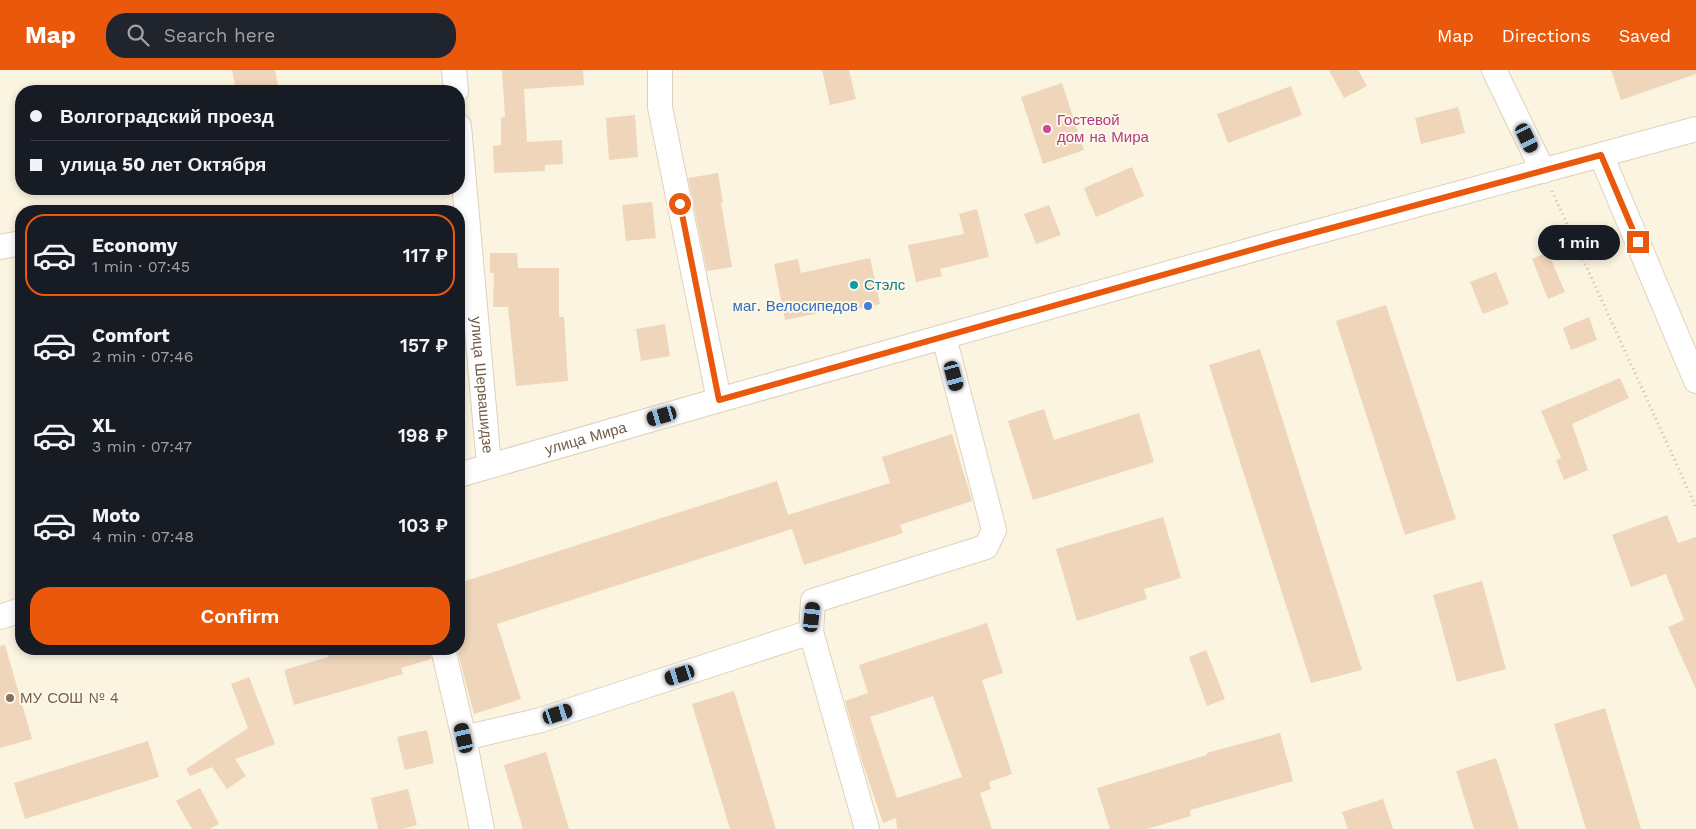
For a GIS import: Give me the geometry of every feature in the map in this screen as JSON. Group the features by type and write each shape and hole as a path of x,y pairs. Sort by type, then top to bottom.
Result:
{"street":[{"path":"454,70 455,85"},
{"path":"660,70 660,107 719,400"},
{"path":"1494,70 1543,171"},
{"name":"улица Мира","path":"465,473 1276,243 1696,129"},
{"path":"1601,155 1696,381"},
{"name":"улица Шервашидзе","path":"465,194 489,465"},
{"path":"0,247 15,244"},
{"path":"867,829 811,632 814,601 986,547 994,530 944,337"},
{"path":"0,617 15,612"},
{"path":"464,738 541,720 811,632"},
{"path":"444,655 464,738 482,829"}],"path":[{"path":"1543,171 1696,507"}],"building":[{"path":"232,70 275,70 278,85 235,85"},
{"path":"502,70 583,70 584,85 524,89 527,142 562,140 563,164 545,165 545,171 494,173 493,146 501,145 501,118 505,117"},
{"path":"822,70 849,70 856,99 830,105"},
{"path":"1329,70 1358,70 1367,86 1344,98"},
{"path":"1611,70 1696,70 1696,74 1621,100"},
{"path":"1062,83 1084,150 1043,164 1021,97"},
{"path":"1291,86 1302,115 1228,143 1217,114"},
{"path":"1458,107 1465,133 1421,144 1415,118"},
{"path":"635,115 638,157 609,160 606,118"},
{"path":"1132,167 1144,196 1096,217 1084,188"},
{"path":"718,173 732,267 707,271 688,178"},
{"path":"652,202 656,238 626,241 622,205"},
{"path":"1049,205 1061,235 1036,244 1024,214"},
{"path":"977,209 989,257 940,269 942,276 916,282 908,245 964,234 959,214"},
{"path":"1548,252 1565,292 1548,299 1532,259"},
{"path":"490,253 517,253 518,268 559,268 559,317 564,317 568,381 516,386 508,307 493,307 494,273 490,273"},
{"path":"870,258 880,304 839,313 838,309 785,320 774,264 798,259 801,273"},
{"path":"1496,272 1509,304 1483,314 1470,282"},
{"path":"1386,305 1456,519 1405,535 1336,321"},
{"path":"1589,317 1597,340 1571,350 1563,328"},
{"path":"665,324 670,356 641,361 636,329"},
{"path":"1260,349 1362,670 1311,683 1209,365"},
{"path":"1620,378 1629,398 1572,424 1588,470 1564,480 1556,460 1561,458 1541,411"},
{"path":"1044,409 1054,440 1139,413 1154,462 1033,500 1008,421"},
{"path":"952,434 972,501 900,525 903,533 804,565 792,529 497,624 521,699 474,714 459,655 465,655 465,581 777,481 788,515 890,483 882,457"},
{"path":"1667,515 1678,543 1696,537 1696,689 1668,627 1684,620 1666,574 1631,587 1612,535"},
{"path":"1163,517 1181,578 1144,589 1147,599 1077,621 1056,549"},
{"path":"1482,581 1506,669 1457,682 1433,595"},
{"path":"987,623 1003,673 982,680 1012,774 989,782 991,789 980,793 992,829 897,829 896,818 883,823 863,764 845,701 868,693 859,665","holes":["933,696 962,777 897,798 870,717"]},
{"name":"МУ СОШ № 4","path":"5,645 32,739 0,748 0,646"},
{"path":"1206,650 1225,699 1207,706 1189,657"},
{"path":"327,655 431,655 431,659 401,668 403,674 294,705 284,670 328,657"},
{"path":"249,677 275,744 235,759 246,776 227,789 212,767 190,776 186,769 248,728 231,684"},
{"path":"734,691 776,829 730,829 692,704"},
{"path":"1605,708 1641,829 1586,829 1554,724"},
{"path":"427,730 434,763 405,770 397,737"},
{"path":"1280,733 1293,781 1190,810 1191,816 1147,829 1110,829 1097,788 1207,755 1207,753"},
{"path":"148,741 159,777 25,819 14,783"},
{"path":"546,752 569,829 523,829 504,765"},
{"path":"1496,758 1519,829 1474,829 1456,771"},
{"path":"200,788 219,824 209,829 192,829 176,801"},
{"path":"408,789 417,825 402,829 378,829 371,798"},
{"path":"1383,799 1393,829 1348,829 1342,812"}],"place":[{"name":"Гостевой дом на Мира","path":"1047,129"},
{"name":"Стэлс","path":"854,285"},
{"name":"маг. Велосипедов","path":"868,306"},
{"name":"МУ СОШ № 4","path":"10,698"}],"route":[{"path":"680,204 719,400 1276,243 1601,155 1638,242"}]}
